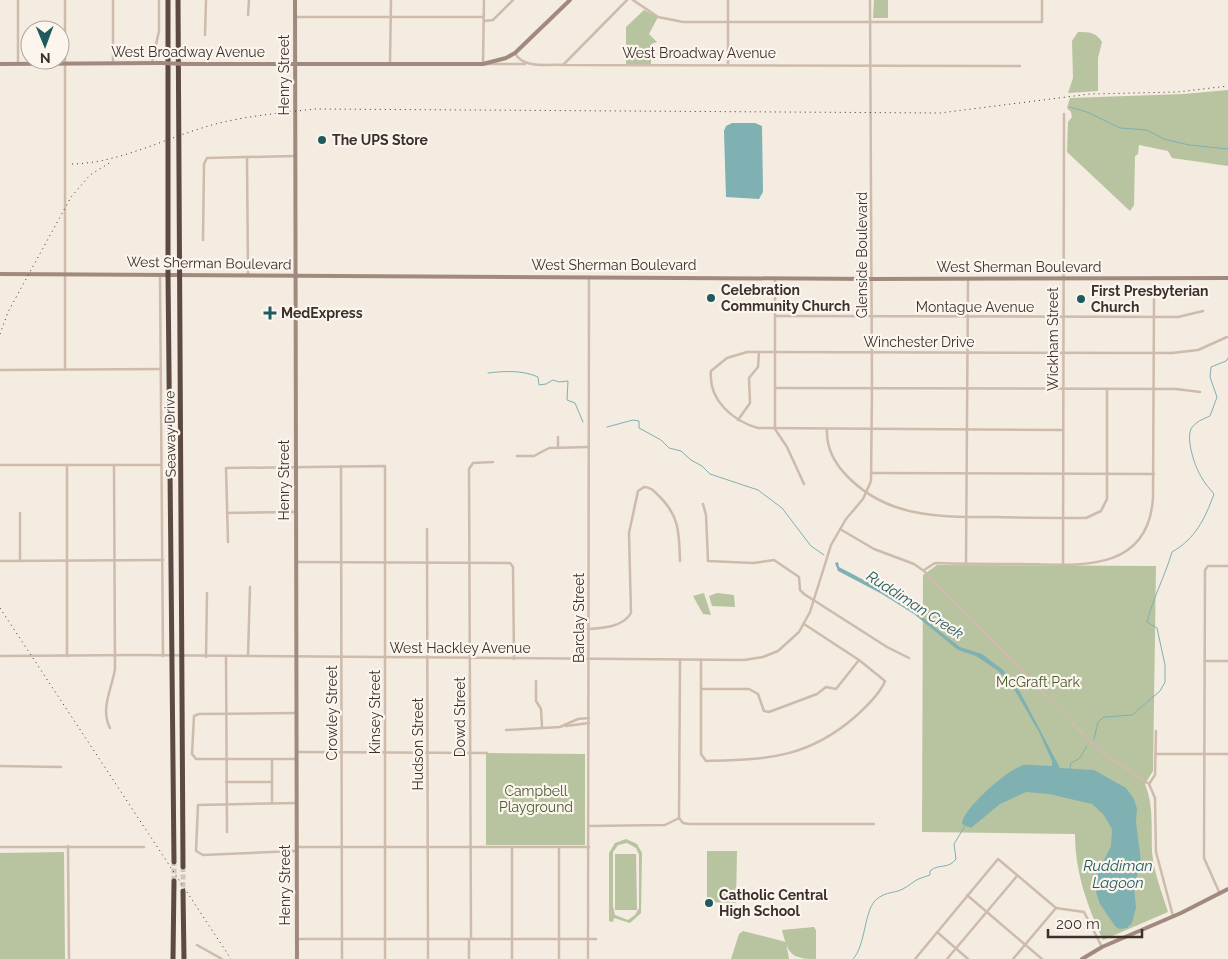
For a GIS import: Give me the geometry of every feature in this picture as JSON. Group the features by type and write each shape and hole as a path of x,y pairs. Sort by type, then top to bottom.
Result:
{"highway":[{"name":"Seaway Drive","path":"168,0 168,276 174,862"},
{"name":"Seaway Drive","path":"178,0 183,867"},
{"path":"169,209 171,205 176,206 177,260 179,266"},
{"path":"168,276 171,286 172,342 177,344 180,341"},
{"path":"171,596 176,592 179,596 180,640 183,649"},
{"path":"172,663 174,668 175,721 178,726 183,723"},
{"path":"174,881 174,959"},
{"path":"183,891 184,959"}],"main road":[{"name":"Henry Street","path":"295,0 294,275 297,959"},
{"path":"482,64 506,58 515,53 570,0"},
{"name":"West Broadway Avenue","path":"0,64 18,64"},
{"name":"West Broadway Avenue","path":"70,64 482,64"},
{"name":"West Sherman Boulevard","path":"0,274 872,279 1228,278"},
{"path":"1082,959 1102,947 1173,916 1228,889"}],"street":[{"path":"18,0 18,64"},
{"path":"65,0 65,20"},
{"path":"113,0 113,64"},
{"path":"152,63 159,31 159,0"},
{"path":"204,35 206,0"},
{"path":"248,0 248,14"},
{"path":"390,63 391,0"},
{"path":"482,64 484,0"},
{"path":"484,21 493,20 513,0"},
{"path":"563,65 627,0"},
{"path":"633,0 650,13 672,21 728,22 1042,22 1042,0"},
{"path":"728,0 728,64"},
{"name":"Glenside Boulevard","path":"840,529 867,493 872,472 870,0"},
{"path":"295,17 484,17"},
{"path":"515,53 520,62 527,63"},
{"name":"West Broadway Avenue","path":"482,64 1020,66"},
{"path":"65,369 66,70"},
{"name":"Wickham Street","path":"1062,565 1064,114"},
{"path":"203,240 204,164 207,158 294,156"},
{"path":"247,157 248,275"},
{"path":"160,274 163,656"},
{"name":"Barclay Street","path":"588,959 589,276"},
{"path":"775,277 775,429 787,447 804,484"},
{"path":"966,563 968,279"},
{"path":"924,571 935,563 1098,564 1116,557 1129,549 1144,531 1153,506 1154,299"},
{"name":"Montague Avenue","path":"776,316 1178,317 1203,311"},
{"name":"Winchester Drive","path":"1063,430 827,430 758,428 738,420 720,404 711,384 711,371 727,358 744,353 1154,354 1192,351 1217,343 1227,336"},
{"path":"738,420 750,403 749,378 758,367 759,352"},
{"path":"0,370 161,369"},
{"path":"775,388 1154,389 1200,392"},
{"path":"827,430 830,451 837,465 867,493 891,507 910,513 935,517 1086,518 1101,511 1107,499 1107,389"},
{"path":"558,437 558,447"},
{"path":"517,456 534,456 545,449 558,447 588,447"},
{"name":"Dowd Street","path":"469,959 471,753 470,466 473,463 493,462"},
{"path":"0,465 162,464"},
{"path":"67,465 67,656"},
{"path":"110,728 107,702 114,675 114,465"},
{"path":"228,542 226,468 341,466"},
{"name":"Kinsey Street","path":"341,466 385,466 385,959"},
{"name":"Crowley Street","path":"341,466 342,959"},
{"path":"872,472 1154,474"},
{"path":"588,629 618,624 625,621 631,614 629,533 634,502 640,489 647,487 652,490 674,514 679,533 680,561"},
{"path":"703,504 706,515 708,561 753,563 774,560 800,577 800,590 888,647 909,658"},
{"path":"227,513 295,512"},
{"path":"20,513 20,561"},
{"name":"Hudson Street","path":"427,529 428,959"},
{"path":"840,529 874,549 914,564 924,571 1101,752 1149,784 1155,802 1158,862 1173,916"},
{"name":"West Hackley Avenue","path":"0,656 750,659 770,654 788,644 804,624 826,557 840,529"},
{"path":"0,561 163,560"},
{"path":"296,562 510,563 513,567 514,659"},
{"path":"1220,894 1204,858 1205,570 1208,566 1228,566"},
{"path":"248,656 250,587"},
{"path":"206,657 207,593"},
{"path":"701,660 701,756 706,760 770,759 814,745 840,731 865,708 885,681 859,660 804,624"},
{"path":"226,656 226,832"},
{"path":"680,659 679,818 683,823 874,824"},
{"path":"701,689 749,690 758,694 764,711 769,712 817,694 826,687 836,689 859,660"},
{"path":"1205,661 1228,661"},
{"path":"536,681 536,700 542,709 542,727"},
{"path":"296,714 194,716 194,757 296,759"},
{"path":"564,726 578,719 589,718"},
{"path":"506,730 589,723"},
{"path":"1149,784 1155,777 1156,731"},
{"path":"296,752 487,752"},
{"path":"1156,754 1228,754"},
{"path":"272,759 272,803"},
{"path":"0,766 61,767"},
{"path":"226,782 272,782"},
{"path":"296,803 198,805 196,851 202,855 341,847 589,847"},
{"path":"589,826 665,825 679,818"},
{"path":"68,846 70,959"},
{"path":"0,847 144,847"},
{"path":"512,847 512,959"},
{"path":"559,847 559,959"},
{"path":"915,959 967,894 998,859 1056,908 1080,910 1087,914 1102,947"},
{"path":"947,959 1017,876"},
{"path":"967,894 1042,959"},
{"path":"1013,959 1056,908"},
{"path":"937,932 968,959"},
{"path":"297,939 596,939"},
{"path":"197,945 222,959"}],"green space":[{"path":"874,0 888,0 888,18 873,18"},
{"path":"644,10 658,17 649,34 657,42 651,44 651,64 626,64 626,27"},
{"path":"1078,32 1092,33 1102,42 1098,58 1098,91 1068,93 1073,78 1072,41"},
{"path":"1228,90 1228,166 1172,158 1168,151 1139,145 1138,154 1135,156 1134,205 1130,211 1067,152 1068,122 1072,117 1071,112 1067,108 1070,98 1184,94"},
{"name":"McGraft Park","path":"937,565 1156,566 1153,771 1145,784 1151,809 1153,860 1158,883 1168,912 1103,940 1083,888 1077,862 1075,834 922,832 923,575"},
{"path":"704,593 711,615 703,614 693,596"},
{"path":"717,593 734,595 735,607 712,606 709,596"},
{"name":"Campbell Playground","path":"486,753 585,754 585,845 486,845"},
{"path":"626,839 637,844 642,853 641,913 630,923 614,918 613,922 609,921 609,853 615,843","holes":["627,843 636,848 639,855 639,908 635,915 628,920 615,915 613,906 613,852 618,845"]},
{"path":"707,851 737,851 736,903 707,902"},
{"path":"64,852 65,959 0,959 0,853"},
{"path":"615,854 636,854 637,910 615,910"},
{"path":"814,927 816,930 816,959 801,958 792,954 786,945 782,930"},
{"path":"743,931 786,942 789,959 731,959 739,934"}],"water":[{"path":"732,123 755,123 762,126 763,192 759,199 726,197 724,131 726,126"},
{"name":"Ruddiman Lagoon","path":"838,562 839,567 896,597 960,647 982,654 1003,670 1020,692 1060,768 1094,770 1126,788 1134,799 1137,809 1136,822 1141,862 1134,886 1136,908 1132,923 1127,928 1119,929 1115,926 1100,904 1096,892 1098,872 1111,846 1112,829 1103,814 1092,804 1049,794 1026,792 1000,804 971,828 962,824 964,817 987,790 1008,773 1024,765 1052,766 1052,761 1039,732 1011,684 997,670 976,656 958,650 914,614 882,594 838,571 835,563"}],"waterway":[{"path":"1070,107 1087,112 1120,128 1147,130 1164,139 1189,145 1228,149"},
{"path":"1094,739 1098,722 1104,717 1132,715 1160,691 1165,682 1165,665 1157,628 1147,622 1172,552 1193,535 1207,512 1214,494 1199,473 1190,447 1190,434 1195,424 1210,416 1217,397 1210,377 1211,367 1226,361 1228,358"},
{"name":"Ruddiman Creek","path":"488,373 526,373 538,377 539,385 553,380 559,382 568,381 567,400 575,403 583,422"},
{"name":"Ruddiman Creek","path":"607,427 633,420 639,421 639,428 661,440 669,448 681,451 710,474 758,490 782,508 811,546 824,555"},
{"path":"1070,769 1071,763 1080,758 1087,746"},
{"path":"853,959 860,945 870,910 877,899 901,890 917,880 930,875 930,871 937,867 947,866 953,862 956,859 954,844 965,826"}],"tunnel":[{"path":"174,862 174,881"},
{"path":"183,867 183,891"}],"railway":[{"path":"72,164 90,163 125,155 194,130 237,119 314,109 940,113 1090,94 1177,92 1228,86"},
{"path":"0,334 8,312 71,197 90,175 111,162"},
{"path":"0,608 231,959"}],"place":[{"name":"The UPS Store","path":"322,140"},
{"name":"Celebration Community Church","path":"711,298"},
{"name":"First Presbyterian Church","path":"1081,299"},
{"name":"MedExpress","path":"270,313"},
{"name":"Catholic Central High School","path":"709,903"}]}
